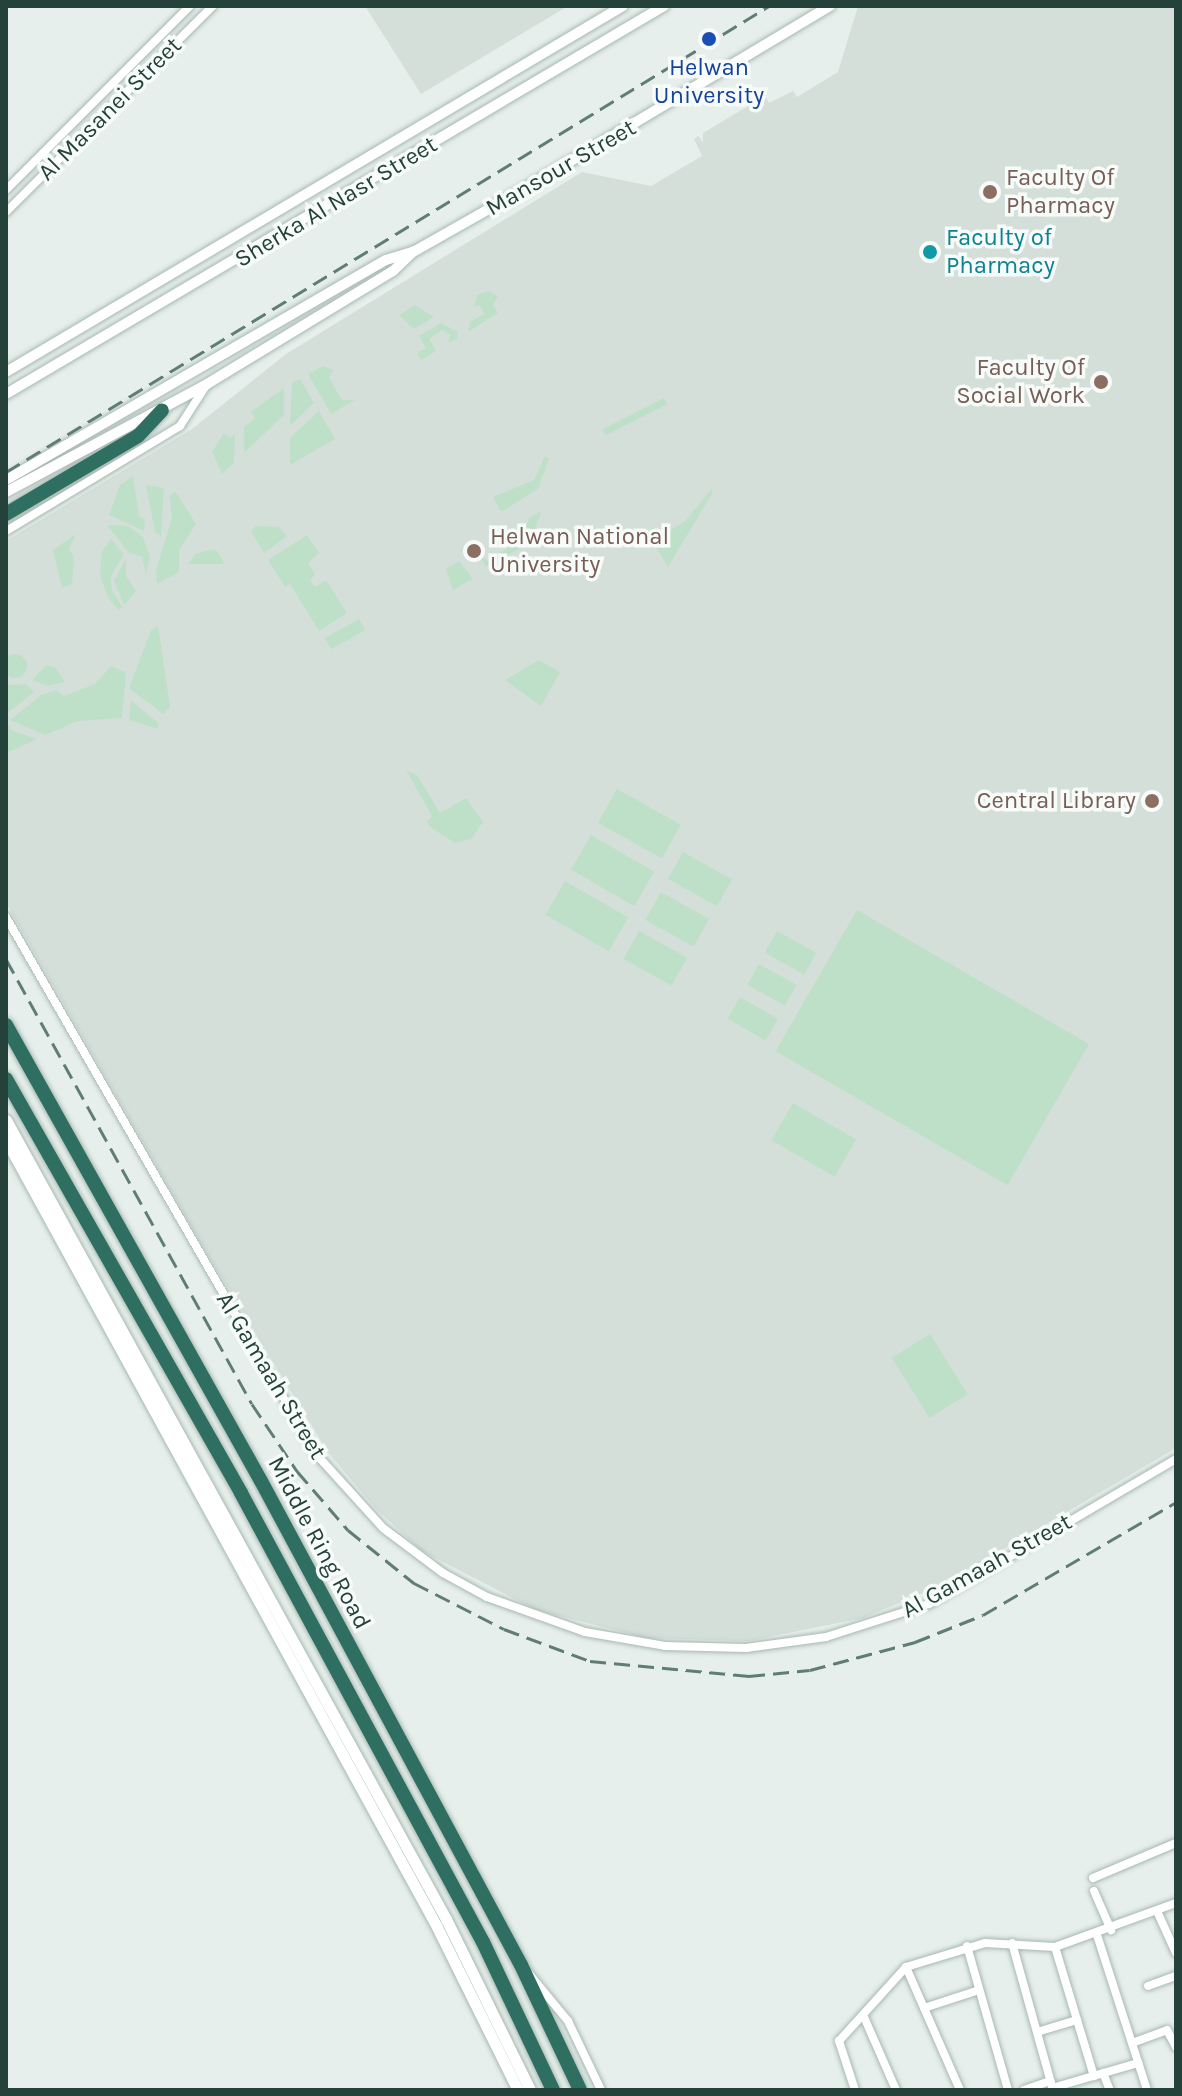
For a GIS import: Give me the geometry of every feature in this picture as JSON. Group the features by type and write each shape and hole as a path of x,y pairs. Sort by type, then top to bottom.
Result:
{"highway":[{"path":"6,514 138,436 162,410"},
{"name":"Middle Ring Road","path":"6,1025 188,1348 521,1965 580,2090"},
{"name":"Middle Ring Road","path":"6,1079 263,1533 483,1942 553,2090"}],"main road":[{"path":"6,1120 446,1919 530,2090"},
{"path":"6,1140 437,1927 518,2090"}],"street":[{"name":"Al Masanei Street","path":"6,190 190,6"},
{"name":"Al Masanei Street","path":"6,212 213,6"},
{"name":"Sherka Al Nasr Street","path":"6,372 623,6"},
{"name":"Sherka Al Nasr Street","path":"6,394 664,6"},
{"name":"Mansour Street","path":"6,480 386,260 413,252 703,86 830,6"},
{"path":"40,157 50,168"},
{"name":"Mansour Street","path":"6,492 207,384 393,271 413,252"},
{"path":"6,531 180,426 207,384"},
{"name":"Al Gamaah Street","path":"6,917 316,1454 356,1502 402,1544 487,1597 585,1632 665,1646 746,1648 826,1637 929,1604 1176,1459"},
{"path":"1093,1878 1176,1843"},
{"path":"1094,1891 1111,1930"},
{"path":"855,2090 839,2047 841,2038 864,2017 906,1967 967,1946 1012,1943 1055,1947 1111,1930 1176,1903"},
{"path":"1157,1911 1176,1953"},
{"path":"1097,1935 1147,2088 1134,2090"},
{"path":"1012,1943 1052,2086"},
{"path":"967,1946 1008,2090"},
{"path":"1055,1947 1077,2020 1098,2074 1110,2090"},
{"path":"521,1965 554,2000 583,2050 601,2090"},
{"path":"906,1967 960,2090"},
{"path":"1148,1986 1176,1976"},
{"path":"924,2008 979,1990"},
{"path":"864,2017 896,2090"},
{"path":"1037,2032 1077,2020"},
{"path":"1132,2043 1167,2030 1176,2047"},
{"path":"1024,2090 1052,2086 1138,2063"}],"shaded area":[{"path":"365,6 568,6 421,94"},
{"name":"Helwan University","path":"858,6 1176,6 1176,1448 942,1585 863,1618 748,1641 647,1638 536,1610 422,1551 375,1508 327,1451 200,1241 6,903 6,541 192,429 286,354 582,172 651,186 702,156 694,139 698,136 703,142 703,133 765,96 769,103 793,91 797,97 838,72"}],"green space":[{"path":"488,291 498,296 493,305 498,313 468,332 470,322 484,314 479,305 474,307 477,295"},
{"path":"415,305 434,317 414,329 399,315"},
{"path":"441,323 458,332 457,339 448,343 450,335 442,330 429,339 436,351 421,360 417,353 426,348 419,336"},
{"path":"323,366 333,370 329,378 342,400 355,400 331,414 308,374"},
{"path":"300,379 314,403 290,426 292,383"},
{"path":"284,388 284,415 244,453 244,427 255,418 251,412"},
{"path":"664,398 667,404 606,436 603,429"},
{"path":"319,411 335,439 290,465 290,438"},
{"path":"224,433 230,438 235,434 234,463 222,474 212,452"},
{"path":"545,456 549,459 538,489 501,512 493,497 534,480"},
{"path":"133,476 139,516 145,520 144,531 109,515 120,485"},
{"path":"146,485 164,488 161,536 155,532"},
{"path":"711,490 713,492 668,567 647,531 654,527 661,536 685,521"},
{"path":"176,492 196,524 179,550 179,572 157,584 156,570 172,518 169,495"},
{"path":"542,511 528,544 486,567 476,550 487,561 521,540 529,518"},
{"path":"107,525 128,526 143,537 150,557 146,575 142,557 128,552"},
{"path":"256,526 279,527 287,536 264,553 251,531"},
{"path":"76,534 69,550 74,556 72,584 62,588 53,550"},
{"path":"307,535 319,553 308,563 315,574 310,581 315,587 326,580 347,613 319,631 290,584 285,587 268,560"},
{"path":"111,539 124,554 111,576 112,590 122,607 119,610 108,598 100,575 102,551"},
{"path":"217,551 225,564 188,564 195,554"},
{"path":"126,558 126,576 136,591 124,605 114,581"},
{"path":"459,561 473,579 453,590 446,569"},
{"path":"359,619 365,630 331,649 325,638"},
{"path":"158,626 170,706 163,714 129,688 151,630"},
{"path":"15,654 23,658 27,666 23,674 15,678 7,674 3,666 7,658"},
{"path":"539,660 560,672 541,706 505,680"},
{"path":"46,665 55,667 65,682 47,686 32,680"},
{"path":"111,666 126,673 122,718 78,721 45,735 10,720 41,695 56,690 64,696 95,684"},
{"path":"26,684 34,692 6,714 6,685"},
{"path":"131,700 158,723 158,729 129,720"},
{"path":"6,723 13,731 37,739 6,753"},
{"path":"406,770 417,775 440,813 466,798 483,822 471,839 455,843 433,829 427,822 432,816"},
{"path":"617,789 681,824 662,859 598,823"},
{"path":"591,835 654,872 634,906 571,870"},
{"path":"683,852 732,879 717,906 668,879"},
{"path":"565,881 628,918 609,951 546,915"},
{"path":"661,892 709,919 694,947 645,920"},
{"path":"857,910 1089,1044 1008,1185 776,1051"},
{"path":"639,931 687,958 672,986 623,959"},
{"path":"777,931 816,953 804,975 765,953"},
{"path":"759,964 797,985 785,1006 747,985"},
{"path":"740,997 778,1019 766,1041 728,1019"},
{"path":"793,1103 856,1140 835,1177 772,1140"},
{"path":"930,1334 968,1394 929,1418 892,1358"}],"railway":[{"path":"6,472 769,6"},
{"path":"6,959 252,1404 297,1471 348,1530 414,1583 504,1629 590,1661 749,1676 810,1670 915,1642 983,1615 1176,1502"}],"place":[{"name":"Helwan University","path":"709,39"},
{"name":"Faculty Of Pharmacy","path":"990,192"},
{"name":"Faculty of Pharmacy","path":"930,252"},
{"name":"Faculty Of Social Work","path":"1101,382"},
{"name":"Helwan National University","path":"474,551"},
{"name":"Central Library","path":"1152,801"}]}
